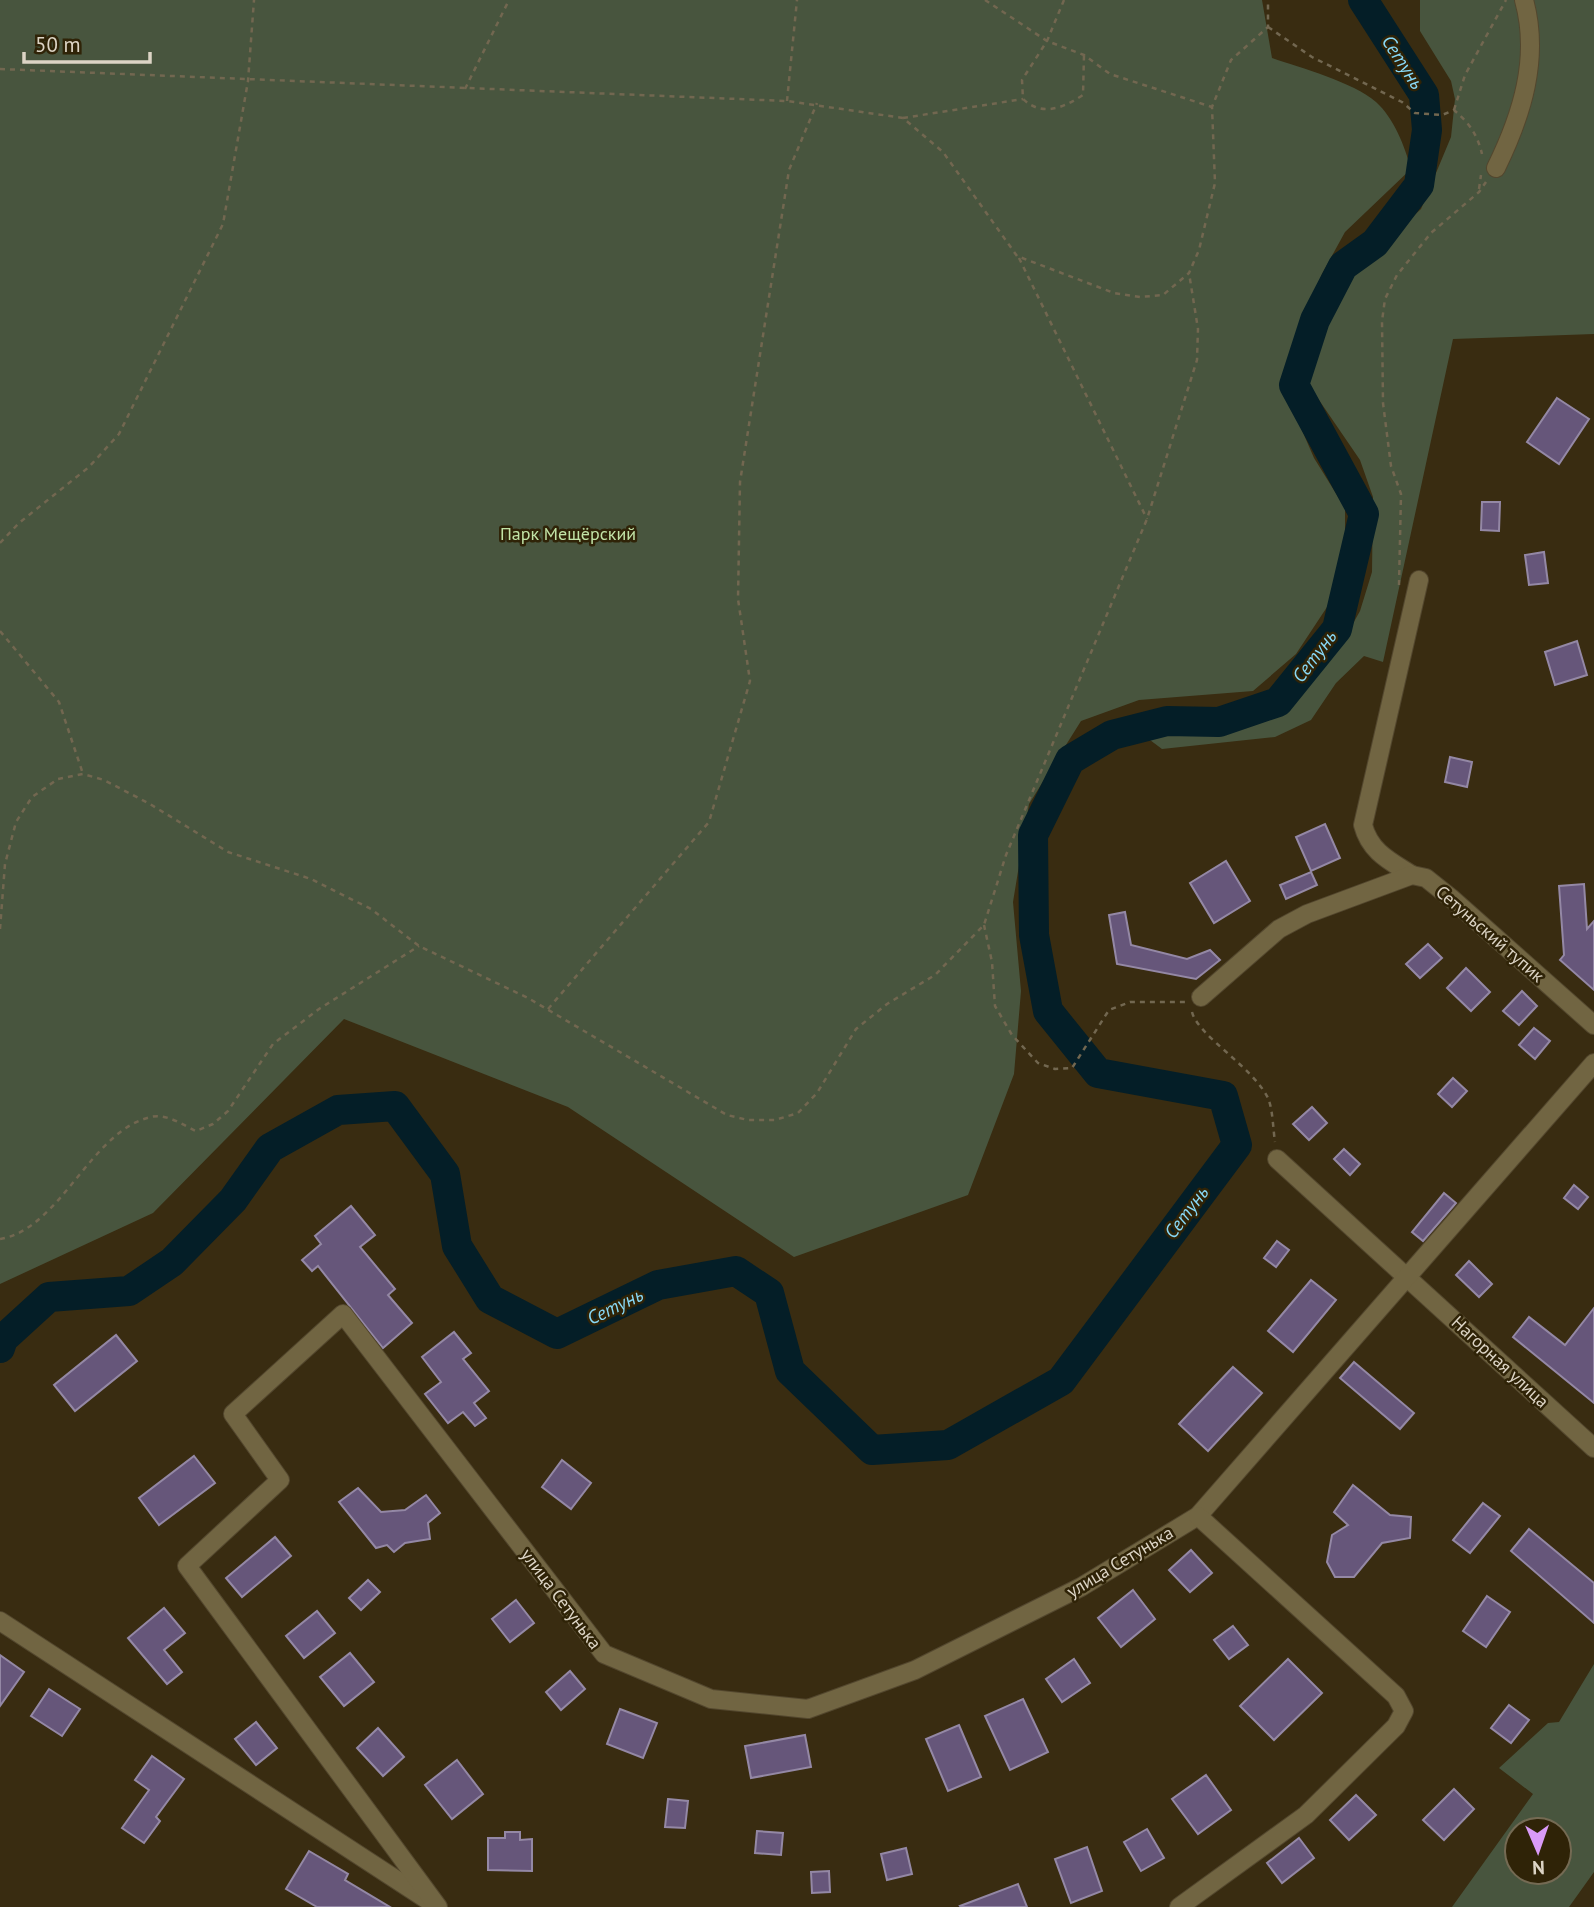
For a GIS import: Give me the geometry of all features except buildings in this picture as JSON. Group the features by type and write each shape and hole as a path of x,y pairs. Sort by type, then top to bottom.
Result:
{"street":[{"path":"1487,164 1514,132 1530,73 1528,16 1524,0"},
{"name":"Сетуньский тупик","path":"1419,580 1363,825 1367,840 1377,852 1412,875 1426,878 1451,898 1594,1025"},
{"path":"1200,997 1279,929 1307,914 1412,875"},
{"path":"1179,1907 1306,1815 1396,1727 1404,1711 1396,1696 1198,1516 1594,1063"},
{"name":"Нагорная улица","path":"1278,1159 1594,1448"},
{"name":"улица Сетунька","path":"436,1906 187,1566 281,1480 233,1414 343,1314 604,1654 711,1699 808,1709 903,1674 1082,1587 1198,1516"},
{"path":"0,1621 436,1906"}],"path":[{"path":"0,543 19,523 89,467 119,433 223,224 248,81 254,0"},
{"path":"465,89 509,0"},
{"path":"787,101 797,0"},
{"path":"985,0 1047,41 1084,55 1110,74 1212,107"},
{"path":"1064,0 1047,41 1022,80 1023,99 1032,107 1050,110 1069,104 1083,95 1084,55"},
{"path":"1017,256 1114,293 1140,297 1163,295 1189,273 1199,250 1215,183 1212,107 1231,61 1268,27 1268,0"},
{"path":"1268,27 1312,57 1402,102 1415,113 1442,115 1454,110 1465,75 1493,19 1506,0"},
{"path":"0,69 787,101 817,103 903,118 1023,99"},
{"path":"548,1009 709,822 713,810 750,681 737,599 740,482 789,170 817,103"},
{"path":"1399,591 1401,494 1389,456 1383,403 1382,321 1385,299 1397,275 1431,233 1479,192 1487,164 1469,122 1454,110"},
{"path":"903,118 943,152 1017,256 1147,519"},
{"path":"1479,192 1487,164"},
{"path":"0,929 5,864 16,822 32,797 58,779 83,774 104,780 150,804 228,852 312,879 371,909 419,946 471,968 548,1009 727,1115 748,1120 775,1119 798,1113 817,1093 856,1029 887,1004 935,975 984,925 1006,855 1147,519 1196,360 1198,329 1189,273"},
{"path":"0,631 59,702 83,774"},
{"path":"984,925 992,962 995,1006 1012,1035 1038,1063 1055,1069 1072,1068 1109,1010 1129,1002 1190,1002 1195,1023 1245,1066 1269,1100 1278,1159"},
{"path":"0,1239 27,1231 118,1134 151,1116 166,1118 196,1131 212,1124 228,1111 273,1044 319,1009 419,946"}],"green space":[{"name":"Парк Мещёрский","path":"0,0 1262,0 1272,58 1354,88 1376,102 1388,116 1398,133 1411,169 1345,232 1322,274 1291,348 1295,414 1314,458 1345,508 1345,558 1329,604 1296,654 1253,691 1139,700 1081,721 1029,804 1013,902 1021,991 1014,1074 968,1195 794,1257 568,1107 344,1019 153,1213 0,1284"},
{"path":"1420,0 1594,0 1594,334 1453,339 1383,662 1364,656 1336,683 1311,720 1275,737 1162,749 1146,737 1168,730 1246,720 1278,709 1341,645 1360,611 1372,572 1373,497 1360,460 1308,384 1307,364 1311,344 1334,290 1421,209 1451,137 1455,99 1451,81 1420,31"},
{"path":"1594,1664 1594,1872 1569,1907 1452,1907 1503,1836 1503,1886 1573,1886 1573,1816 1517,1816 1533,1794 1499,1768 1548,1723 1559,1722"}],"waterway":[{"name":"Сетунь","path":"0,1348 3,1339 49,1297 129,1291 172,1262 233,1200 270,1148 338,1110 395,1106 445,1174 457,1246 490,1299 557,1334 658,1285 736,1271 769,1293 790,1371 872,1450 948,1445 1061,1381 1237,1145 1223,1096 1098,1073 1048,1011 1034,935 1033,835 1070,760 1112,735 1167,721 1219,722 1278,702 1337,629 1364,514 1294,385 1315,320 1343,266 1375,243 1419,185 1427,130 1424,95 1363,0"}]}
